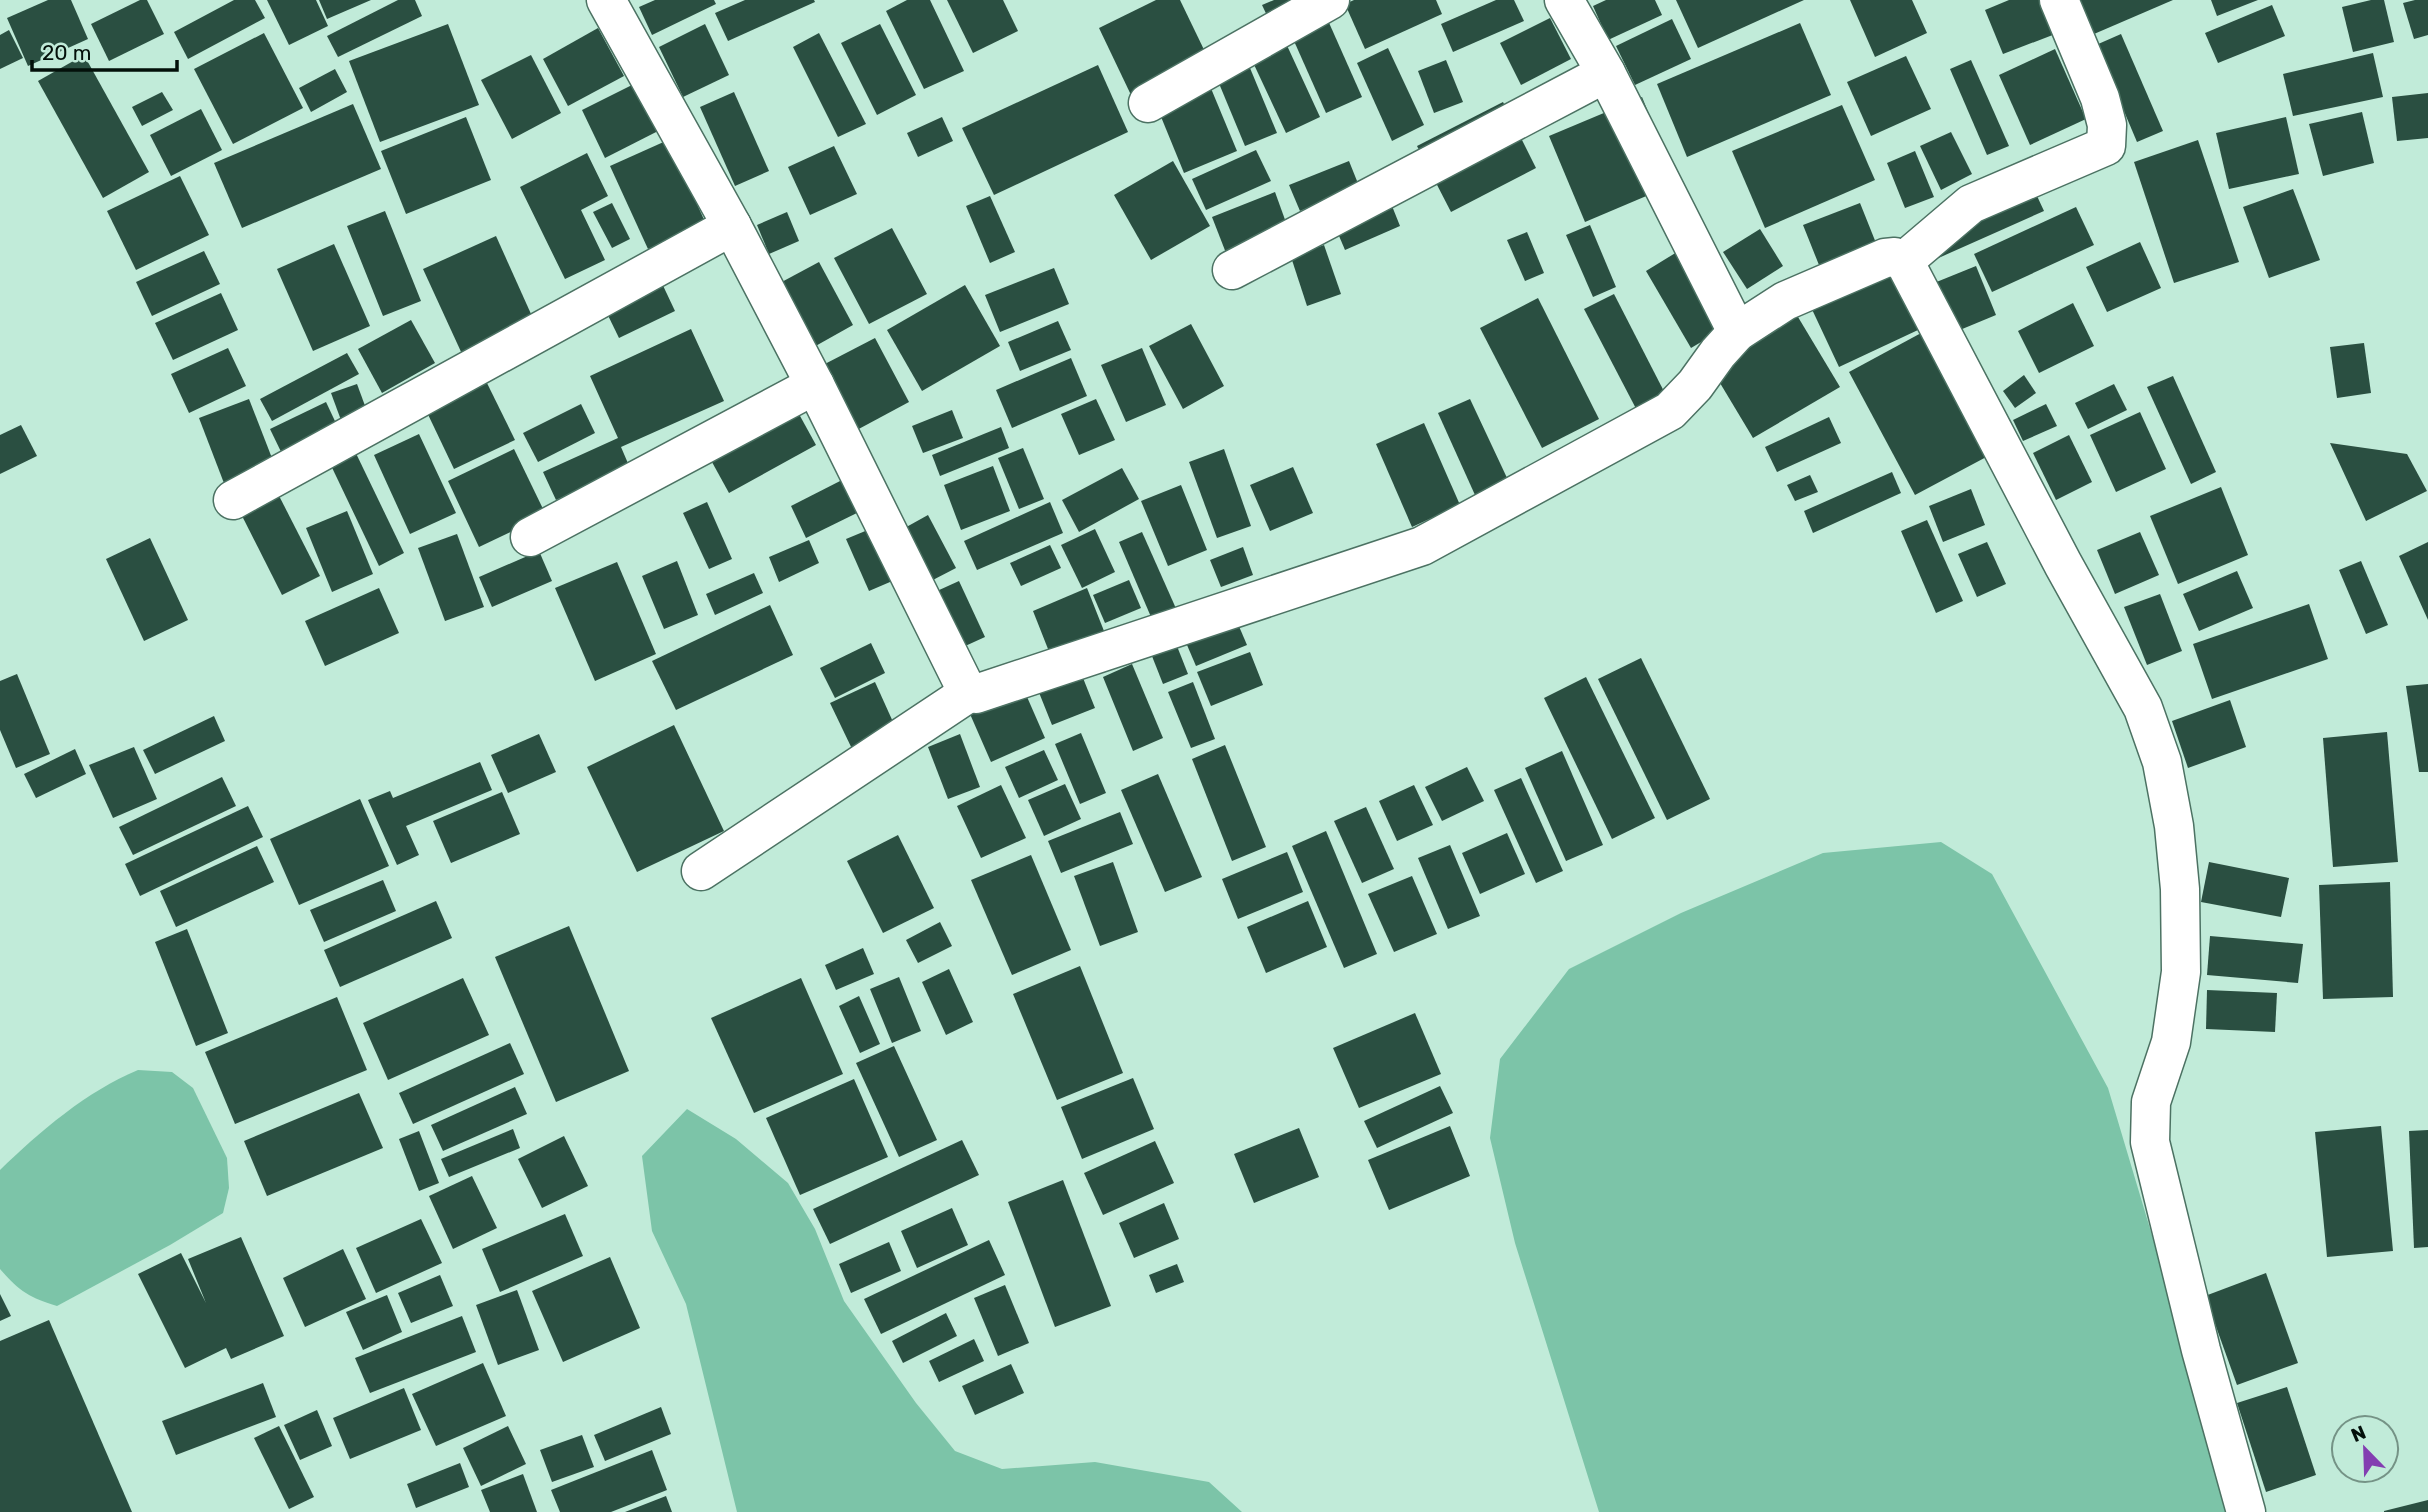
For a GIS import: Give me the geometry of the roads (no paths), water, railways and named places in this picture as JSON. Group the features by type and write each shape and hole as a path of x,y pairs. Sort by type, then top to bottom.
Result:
{"street":[{"path":"606,0 732,226 815,385 966,689 970,692 985,693 1422,546 1670,411 1695,385 1737,331 1785,301 1885,258 1895,257 1904,261 2057,552 2143,708 2162,762 2174,826 2180,889 2181,972 2171,1042 2151,1102 2150,1142 2201,1350 2246,1512"},
{"path":"1148,103 1330,0"},
{"path":"1564,0 1606,73 1737,331"},
{"path":"1904,261 1971,204 2106,146 2107,125 2100,97 2059,0"},
{"path":"1232,270 1606,73"},
{"path":"233,500 732,226"},
{"path":"530,537 815,385"},
{"path":"701,871 970,692"}]}
